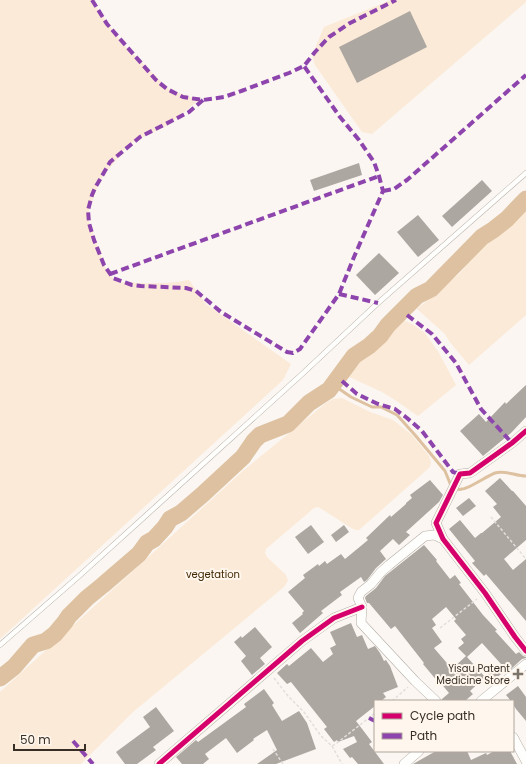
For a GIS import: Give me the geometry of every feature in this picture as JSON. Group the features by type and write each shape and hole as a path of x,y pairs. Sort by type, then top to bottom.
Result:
{"street":[{"path":"526,431 470,473 460,474 436,523 443,539 485,593 526,651"},
{"path":"435,700 415,681 361,622 362,607 358,598 361,592 371,584 381,572 425,536 434,534 443,539"},
{"path":"159,764 302,641 334,618 362,607"},
{"path":"492,697 526,664"},
{"path":"514,738 526,761"},
{"path":"404,764 417,752"}],"lane":[{"path":"0,645 84,572 300,376 378,303 526,173"}],"path":[{"path":"491,517 526,560"},
{"path":"440,628 485,593"},
{"path":"267,670 288,696 304,712 321,736 332,746 342,764"},
{"path":"393,700 415,681"},
{"path":"332,746 374,714"},
{"path":"273,749 283,764"}],"green space":[{"path":"0,0 91,0 123,44 170,90 199,100 168,125 129,144 100,180 87,216 107,272 116,282 162,283 189,280 206,304 291,364 283,380 0,639"},
{"path":"391,0 526,0 526,2 372,134 362,132 315,65 312,55 324,27"},
{"path":"526,207 526,315 469,365 445,334 417,309 460,273 484,244"},
{"path":"401,319 412,324 425,333 439,353 456,385 418,416 382,392 347,376 360,353"},
{"name":"vegetation","path":"342,398 370,412 393,420 412,435 429,456 431,462 430,467 359,530 353,529 318,507 314,508 266,549 265,553 267,557 286,575 288,581 284,587 133,712 81,764 0,764 0,692 244,470 326,403 333,399"}],"building":[{"path":"410,11 427,47 357,83 339,47"},
{"path":"359,163 362,175 314,191 310,180"},
{"path":"482,180 492,191 452,227 442,216"},
{"path":"418,215 439,240 418,257 397,232"},
{"path":"379,253 399,273 375,295 356,275"},
{"path":"526,385 526,417 511,433 483,456 460,431 479,414 486,422 505,402 506,404"},
{"path":"500,478 526,506 526,540 504,559 513,570 526,559 526,621 486,574 484,576 472,563 475,561 449,529 460,520 475,538 501,517 493,507 497,504 485,491"},
{"path":"430,480 443,495 439,502 406,532 410,535 399,545 393,539 380,551 386,559 376,568 367,580 364,582 361,577 340,592 342,595 321,611 323,613 300,633 292,623 303,614 302,613 304,611 288,592 305,578 303,575 318,564 319,566 325,561 327,564 341,554 345,559 368,540 366,538 390,515 391,517 406,504 412,498 410,495"},
{"path":"469,498 476,506 463,516 456,508"},
{"path":"311,525 324,542 308,554 295,537"},
{"path":"344,525 349,532 336,542 331,535"},
{"path":"424,545 437,560 436,561 450,579 455,575 461,583 459,584 483,615 497,630 495,631 516,654 519,652 526,658 522,659 511,669 510,668 506,672 505,671 491,682 486,676 501,664 482,643 467,657 485,677 470,691 473,694 466,700 442,700 449,693 423,664 424,663 395,626 391,629 369,603 367,603 365,598 366,596 376,588 385,576","holes":["446,607 456,619 454,621 466,635 461,639 464,643 458,648 466,656 452,669 434,648 442,642 432,628 436,625 432,619"]},
{"path":"351,623 357,637 362,635 368,649 375,646 384,661 386,660 390,666 398,687 383,693 386,697 382,700 374,700 374,707 356,721 372,742 369,744 384,764 358,764 352,757 350,758 343,749 357,742 354,736 334,742 324,729 327,727 291,682 287,684 277,673 287,664 289,666 311,648 323,662 333,654 330,648 336,645 330,632"},
{"path":"255,627 272,647 260,658 265,664 252,675 241,661 246,656 234,642 241,636 242,638"},
{"path":"518,686 526,697 526,721 514,706 514,700 510,700 506,695"},
{"path":"264,689 274,703 272,705 282,721 299,711 307,723 316,749 276,764 257,764 277,750 267,730 253,739 254,740 237,753 226,738 205,754 209,759 203,764 182,764 176,757 196,740 198,742 246,707 244,704"},
{"path":"156,707 174,731 153,747 156,750 137,764 125,764 116,752 150,727 143,717"},
{"path":"434,752 467,752 471,760 486,753 487,755 492,752 511,752 517,764 413,764"}],"waterway":[{"path":"0,678 14,667 33,645 46,641 55,634 69,616 87,598 139,554 147,543 154,539 165,527 170,519 181,513 243,457 260,435 288,424 309,403 329,390 354,356 369,346 380,336 388,325 417,296 431,289 482,237 507,219 526,199"},
{"path":"332,384 351,397 372,407 381,407 397,415 445,471 452,488 465,488 499,472 526,476"}],"marked path":[{"path":"92,0 107,24 156,80 167,89 183,97 203,100 224,97 304,66 329,37 350,23 396,0"},
{"path":"203,100 189,112 140,137 110,162 95,188 88,210 89,223 94,240 104,265 113,278 132,285 186,288 196,291 221,312 287,352 293,353 300,349 339,294 383,191 374,162 304,66"},
{"path":"383,191 394,189 407,180 526,75"},
{"path":"110,274 379,176"},
{"path":"339,294 378,303"},
{"path":"407,315 432,334 456,363 481,409 512,443"},
{"path":"342,381 357,394 378,404 395,409 407,418 422,431 453,472 460,474"},
{"path":"369,718 374,720"},
{"path":"73,741 93,764"}],"cycle path":[{"path":"526,431 470,473 460,474 436,523 443,539 485,593 526,651"},
{"path":"159,764 302,641 334,618 362,607"}],"place":[{"name":"Yisau Patent Medicine Store","path":"518,674"}]}
